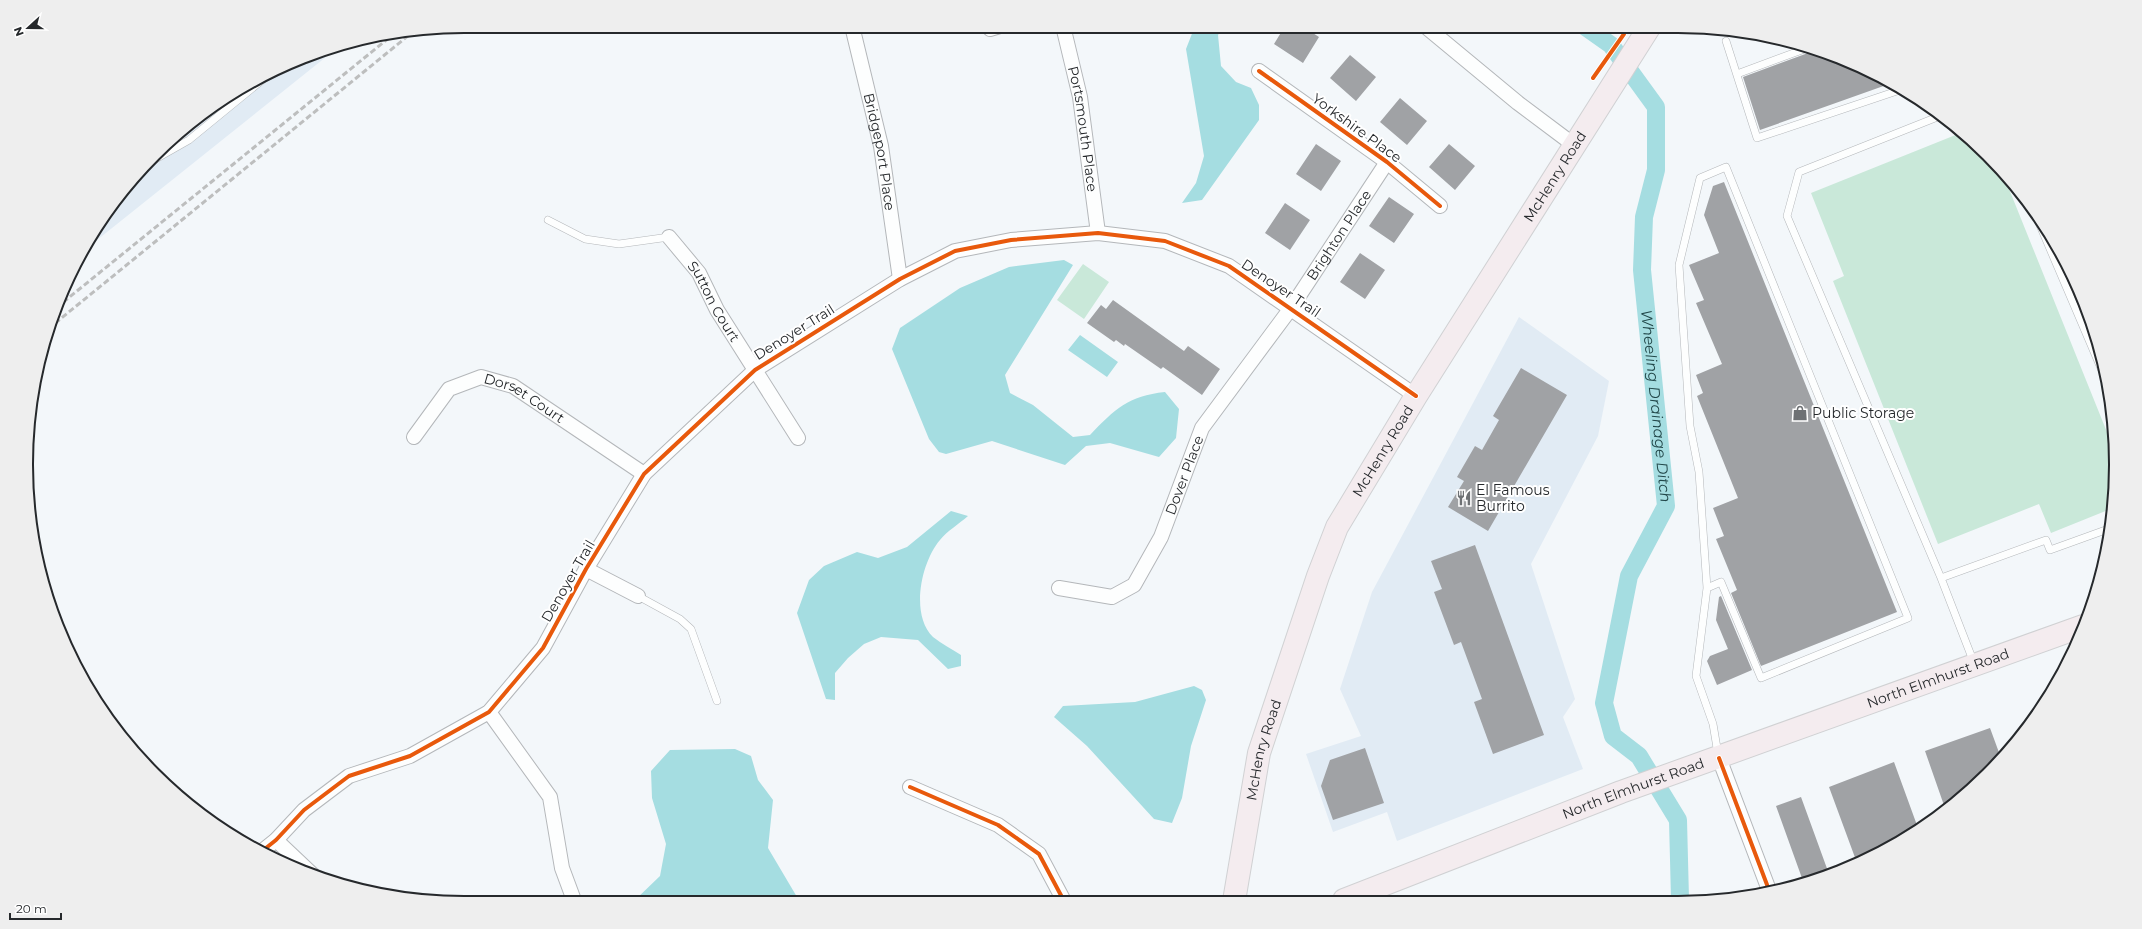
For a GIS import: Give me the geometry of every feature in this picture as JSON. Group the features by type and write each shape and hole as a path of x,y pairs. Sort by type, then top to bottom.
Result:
{"main road":[{"name":"McHenry Road","path":"1235,896 1259,753 1318,576 1337,527 1416,396 1645,33"},
{"name":"North Elmhurst Road","path":"1354,896 1556,817 2077,628"}],"street":[{"name":"Bridgeport Place","path":"854,33 881,146 900,279"},
{"name":"Portsmouth Place","path":"1065,33 1080,97 1098,233"},
{"path":"1433,33 1518,103 1574,145"},
{"name":"Yorkshire Place","path":"1259,71 1387,162 1440,206"},
{"name":"Brighton Place","path":"1291,308 1387,162"},
{"name":"Denoyer Trail","path":"267,848 304,810 350,776 410,756 489,712 543,648 586,570 644,474 755,370 900,279 955,251 1011,240 1098,233 1165,241 1229,266 1416,396"},
{"name":"Sutton Court","path":"669,237 699,273 717,310 798,438"},
{"name":"Dover Place","path":"1059,588 1112,597 1134,585 1161,537 1202,428 1291,308"},
{"name":"Dorset Court","path":"414,437 449,389 481,377 514,386 644,474"},
{"path":"586,570 638,596"},
{"path":"489,712 550,797 562,868 572,896"},
{"path":"1719,758 1768,887"},
{"path":"910,787 998,825 1039,854 1061,896"},
{"path":"276,840 302,864"}],"lane":[{"path":"1726,41 1757,138 1894,92"},
{"path":"1737,74 1799,51"},
{"path":"165,154 189,140 248,92"},
{"path":"1935,118 1799,172 1786,216 1941,578 1975,665"},
{"path":"1706,588 1721,582 1761,678 1908,618 1726,166 1700,178 1679,265 1690,426 1699,472 1706,588 1696,676 1713,724 1719,758"},
{"path":"548,220 585,239 619,244 669,237"},
{"path":"2048,244 2093,349"},
{"path":"1941,578 2046,540 2050,550 2104,531"},
{"path":"638,596 680,618 691,629 717,701"}],"shaded area":[{"path":"328,55 96,241 122,202 140,180 159,159 202,122 249,91 274,77"},
{"path":"1519,317 1609,381 1598,436 1531,564 1575,699 1563,717 1583,769 1397,841 1387,812 1333,832 1306,754 1361,736 1340,689 1372,592"}],"green space":[{"path":"1956,135 1983,159 2009,188 2108,434 2109,464 2106,511 2051,533 2039,504 1938,544 1833,281 1844,276 1811,193"},
{"path":"1083,264 1109,282 1084,319 1057,300"}],"water":[{"path":"1192,33 1219,33 1218,35 1221,66 1236,82 1251,88 1259,105 1259,120 1202,200 1182,203 1196,183 1204,156 1186,49"},
{"path":"1064,260 1073,265 1005,375 1010,393 1033,405 1073,437 1090,435 1123,405 1141,397 1165,392 1179,409 1176,438 1159,457 1110,443 1086,446 1065,465 992,441 946,454 939,452 929,439 892,349 900,328 960,288 1009,267"},
{"path":"1080,335 1118,362 1107,377 1068,350"},
{"path":"951,511 968,516 946,534 933,550 923,575 920,602 922,616 926,627 933,637 961,655 961,666 948,669 918,640 881,637 864,644 848,658 835,673 835,700 826,699 797,613 809,580 824,566 857,552 878,558 907,547"},
{"path":"1194,686 1202,690 1206,700 1191,746 1182,798 1172,823 1154,819 1087,746 1054,717 1063,706 1135,702"},
{"path":"735,749 751,756 758,780 773,800 768,848 796,896 639,896 660,876 666,844 652,798 651,771 670,750"}],"building":[{"path":"1281,33 1313,33 1319,37 1303,63 1274,44"},
{"path":"1807,53 1843,66 1884,86 1760,130 1743,77"},
{"path":"1350,55 1376,77 1356,101 1330,78"},
{"path":"1400,98 1427,121 1407,145 1380,122"},
{"path":"1316,144 1341,161 1321,191 1296,174"},
{"path":"1449,144 1475,166 1455,190 1429,167"},
{"path":"1724,182 1897,612 1761,666 1731,593 1737,590 1716,539 1724,536 1713,508 1738,498 1697,396 1703,393 1696,375 1722,364 1696,303 1704,300 1689,265 1719,253 1704,215 1713,186"},
{"path":"1389,197 1414,214 1394,243 1369,226"},
{"path":"1285,203 1310,220 1290,250 1265,233"},
{"path":"1360,253 1385,270 1365,299 1340,282"},
{"path":"1113,300 1184,351 1188,346 1220,369 1202,395 1163,367 1161,369 1125,344 1124,346 1116,340 1114,342 1087,323 1101,305 1106,309"},
{"path":"1521,368 1567,395 1488,531 1448,507 1464,481 1457,477 1475,446 1482,450 1499,420 1493,416"},
{"path":"1475,545 1544,735 1493,754 1474,702 1482,699 1461,642 1454,645 1434,592 1442,589 1431,561"},
{"path":"1721,596 1752,670 1717,685 1707,661 1710,656 1728,649 1716,620 1719,597"},
{"path":"1990,728 1999,752 1983,770 1944,804 1925,751"},
{"path":"1365,748 1384,803 1333,820 1321,786 1330,760"},
{"path":"1894,762 1916,823 1868,852 1855,858 1829,787"},
{"path":"1801,797 1827,869 1802,877 1776,806"}],"waterway":[{"name":"Wheeling Drainage Ditch","path":"1594,33 1611,45 1656,107 1656,170 1644,217 1642,270 1666,506 1629,576 1604,703 1613,736 1639,756 1678,820 1680,896"}],"railway":[{"path":"58,321 406,37"},
{"path":"66,300 386,40"}],"cycle path":[{"path":"1593,78 1624,33"},
{"path":"1259,71 1387,162 1440,206"},
{"path":"266,848 276,840 304,810 349,776 410,756 489,712 543,648 586,569 644,474 755,370 900,279 955,251 1011,240 1098,233 1165,241 1229,266 1416,396"},
{"path":"1719,758 1768,887"},
{"path":"910,787 998,825 1039,854 1061,896"}],"place":[{"name":"Public Storage","path":"1800,413"},
{"name":"El Famous Burrito","path":"1464,498"}]}
